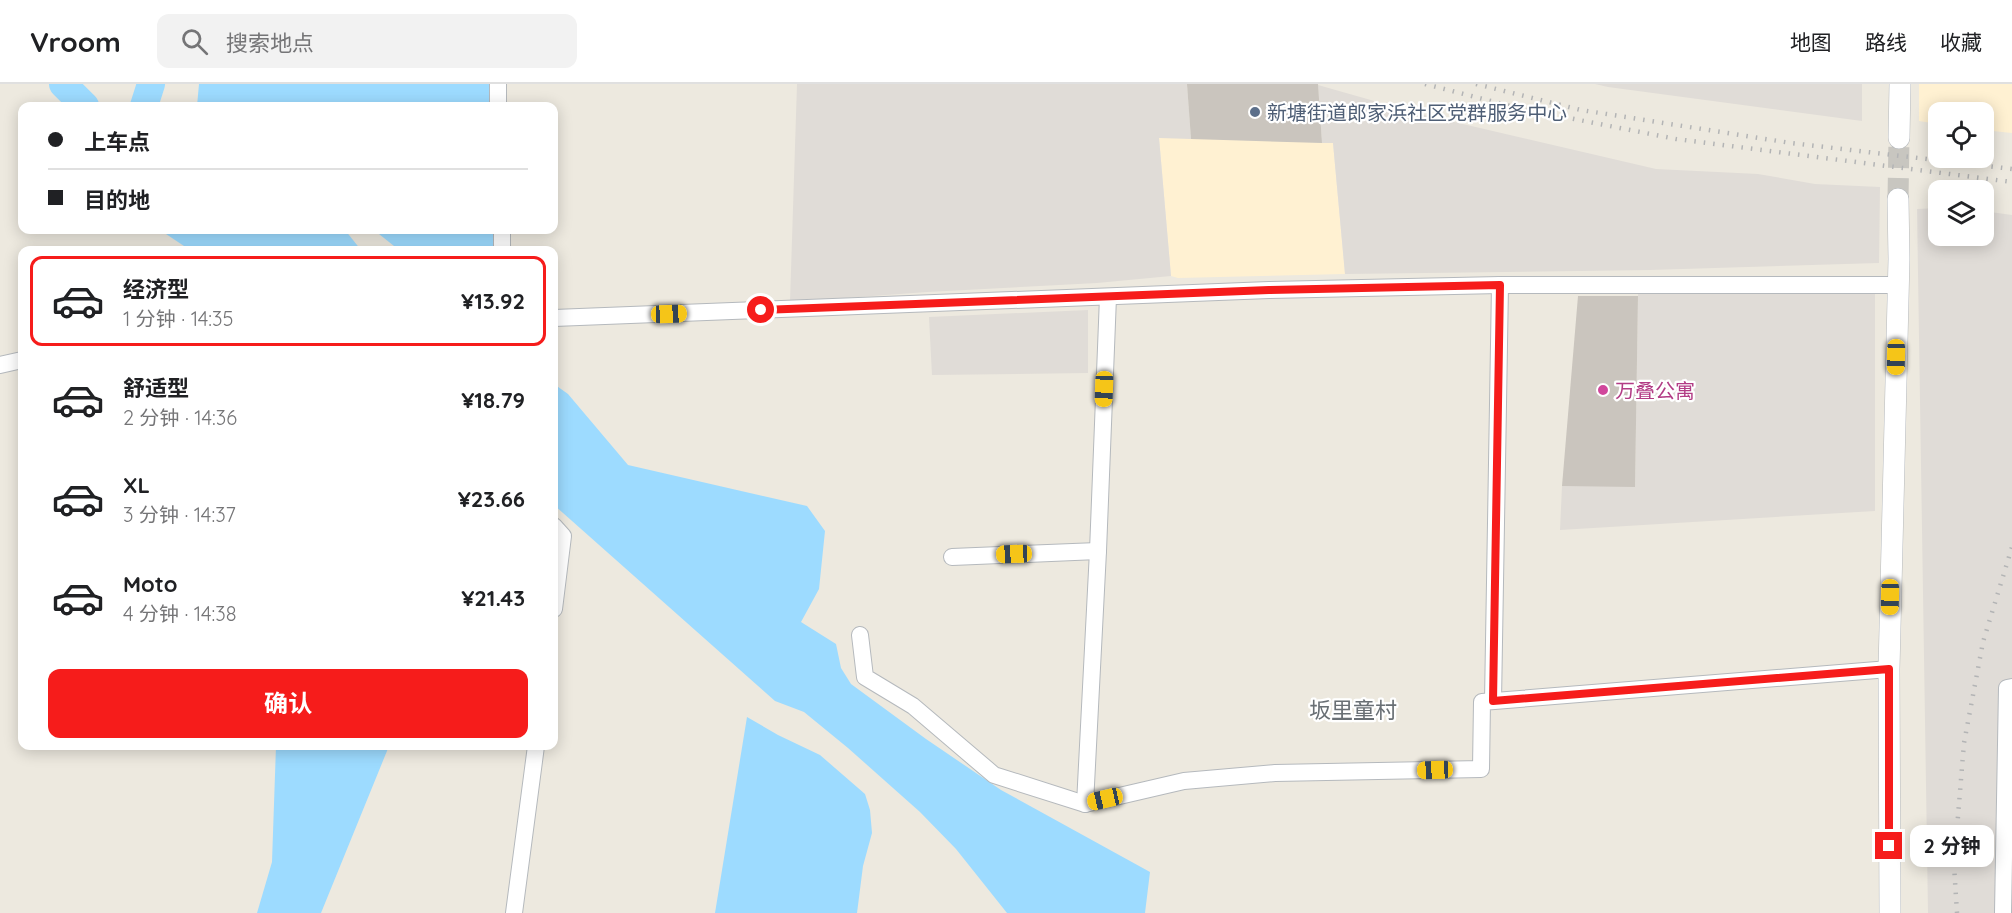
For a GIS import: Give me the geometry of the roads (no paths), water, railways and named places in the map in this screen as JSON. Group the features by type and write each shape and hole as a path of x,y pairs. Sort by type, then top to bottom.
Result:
{"street":[{"path":"498,84 498,102"},
{"path":"1899,138 1900,84"},
{"path":"1890,913 1889,669 1898,200"},
{"path":"558,318 1269,290 1500,285 1898,285"},
{"path":"1493,701 1500,285"},
{"path":"1085,804 1108,297"},
{"path":"0,365 18,361"},
{"path":"558,530 563,536 558,577"},
{"path":"952,557 1098,551"},
{"path":"860,634 865,677 913,706 994,775 1085,804 1184,781 1275,773 1480,769 1482,702 1889,669"},
{"path":"2003,913 2007,688 2012,687"},
{"path":"514,913 535,750"}],"water":[{"path":"199,84 491,84 492,102 197,102"},
{"path":"166,234 348,234 358,246 184,246"},
{"path":"379,234 496,234 497,246 394,246"},
{"path":"558,387 568,394 628,465 807,506 825,531 819,589 801,622 836,644 841,668 851,684 1001,790 1150,872 1145,913 1007,913 956,849 920,812 804,712 775,701 558,509"},
{"path":"747,717 820,755 865,794 870,810 872,833 863,866 857,913 715,913"},
{"path":"276,750 387,750 321,913 257,913 272,862"}],"waterway":[{"path":"63,84 81,102"},
{"path":"145,102 151,84"}],"tunnel":[{"path":"1898,199 1899,138"}],"railway":[{"path":"1425,84 1518,108 1676,139 2012,182"},
{"path":"1476,84 1581,110 1791,143 2012,169"},
{"path":"1957,913 1954,865 1964,743 1983,642 2012,547"}],"place":[{"name":"新塘街道郎家浜社区党群服务中心","path":"1255,112"},
{"name":"万叠公寓","path":"1603,390"}],"district":[{"name":"坂里童村","path":"1353,710"}]}
